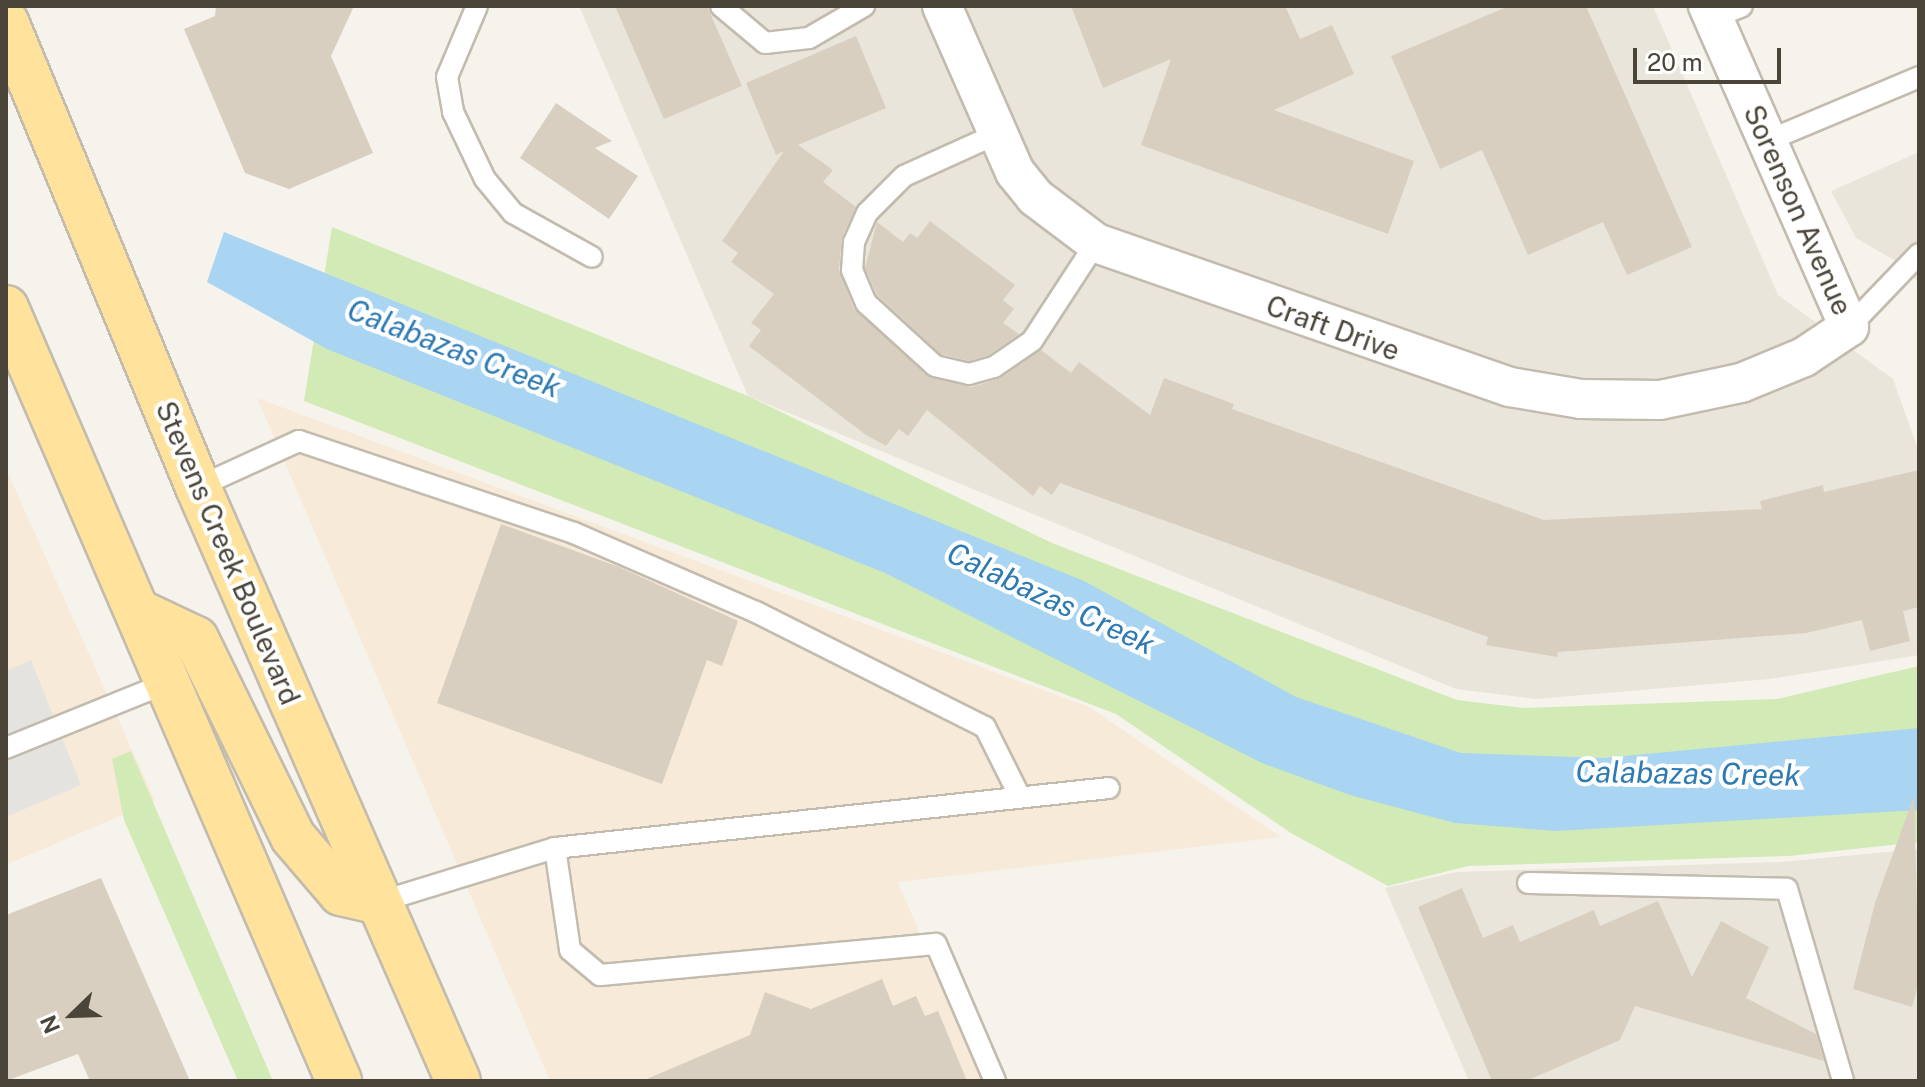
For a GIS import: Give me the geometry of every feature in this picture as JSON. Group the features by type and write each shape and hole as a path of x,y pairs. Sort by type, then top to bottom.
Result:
{"main road":[{"name":"Stevens Creek Boulevard","path":"7,28 198,487 458,1081"},
{"path":"6,308 339,1081"},
{"path":"137,611 196,639 293,837 341,893 379,902"}],"street":[{"name":"Craft Drive","path":"942,6 1015,172 1035,197 1096,243 1434,364 1510,387 1581,399 1660,400 1741,383 1804,357 1849,327"},
{"name":"Sorenson Avenue","path":"1721,10 1767,141 1849,327"}],"lane":[{"path":"477,6 447,77 453,112 485,179 513,213 592,257"},
{"path":"721,6 765,43 809,38 864,6"},
{"path":"1767,141 1919,77"},
{"path":"999,133 904,176 867,213 854,242 852,270 866,303 935,366 969,374 1005,362 1032,341 1096,243"},
{"path":"1849,327 1919,254"},
{"path":"198,487 299,441 574,533 756,612 985,727 1020,797"},
{"path":"6,748 169,682"},
{"path":"379,902 555,848 1109,788"},
{"path":"555,848 570,950 600,975 936,944 995,1081"},
{"path":"1528,883 1787,889 1843,1081"}],"shaded area":[{"path":"579,6 1653,6 1778,295 1893,379 1919,452 1919,655 1770,679 1536,699 1456,689 748,396"},
{"path":"1919,152 1919,283 1899,263 1856,238 1831,191"},
{"path":"257,398 1089,707 1281,837 898,882 982,1081 550,1081"},
{"path":"6,469 155,801 6,865"},
{"path":"31,660 81,785 6,817 6,671"},
{"path":"1919,849 1919,1081 1469,1081 1385,888 1457,872 1781,862"}],"green space":[{"path":"332,227 748,396 1052,543 1457,700 1524,708 1777,699 1919,666 1919,842 1789,856 1468,866 1388,886 1291,833 1116,714 304,401"},
{"path":"131,751 273,1081 238,1081 124,820 112,759"}],"water":[{"name":"Calabazas Creek","path":"224,232 1084,581 1296,697 1461,753 1604,758 1919,728 1919,810 1556,831 1455,823 1350,795 1262,763 885,573 327,349 207,282"}],"building":[{"path":"216,6 354,6 331,56 373,153 289,189 245,173 184,29 215,16"},
{"path":"615,6 707,6 742,86 664,119"},
{"path":"1071,6 1285,6 1300,39 1332,25 1354,74 1274,110 1414,161 1388,234 1141,145 1171,59 1103,88"},
{"path":"1509,6 1586,6 1692,247 1627,275 1603,222 1528,255 1482,150 1440,169 1391,56"},
{"path":"856,36 886,108 798,145 833,170 823,182 856,207 842,237 839,269 854,309 927,376 972,387 1001,378 1041,350 1071,373 1079,362 1150,415 1164,378 1234,404 1232,409 1544,520 1762,509 1760,501 1823,485 1824,492 1919,470 1919,607 1903,611 1910,641 1870,651 1862,620 1806,633 1558,652 1557,657 1486,645 1488,637 1060,483 1052,495 1040,486 1033,496 927,410 908,436 899,429 886,446 866,435 749,346 761,330 751,323 774,294 731,262 738,253 722,241 784,151 776,155 746,83"},
{"path":"556,103 612,141 595,148 638,176 609,219 520,158"},
{"path":"930,221 1015,285 1003,300 1014,309 1003,323 1019,334 988,355 969,361 941,354 877,295 865,268 877,222 903,242 910,233 917,238"},
{"path":"501,524 619,567 738,621 722,666 707,660 662,784 437,703"},
{"path":"1914,796 1919,982 1912,1007 1853,989 1875,903"},
{"path":"101,878 190,1081 90,1081 78,1054 6,1081 6,915"},
{"path":"1462,888 1483,938 1513,925 1520,942 1594,910 1600,926 1658,901 1692,977 1721,921 1769,947 1746,998 1816,1034 1824,1061 1635,1006 1620,1040 1526,1081 1492,1081 1418,907"},
{"path":"882,979 893,1006 916,996 925,1016 938,1011 967,1081 642,1081 750,1035 765,992 811,1009"}]}
